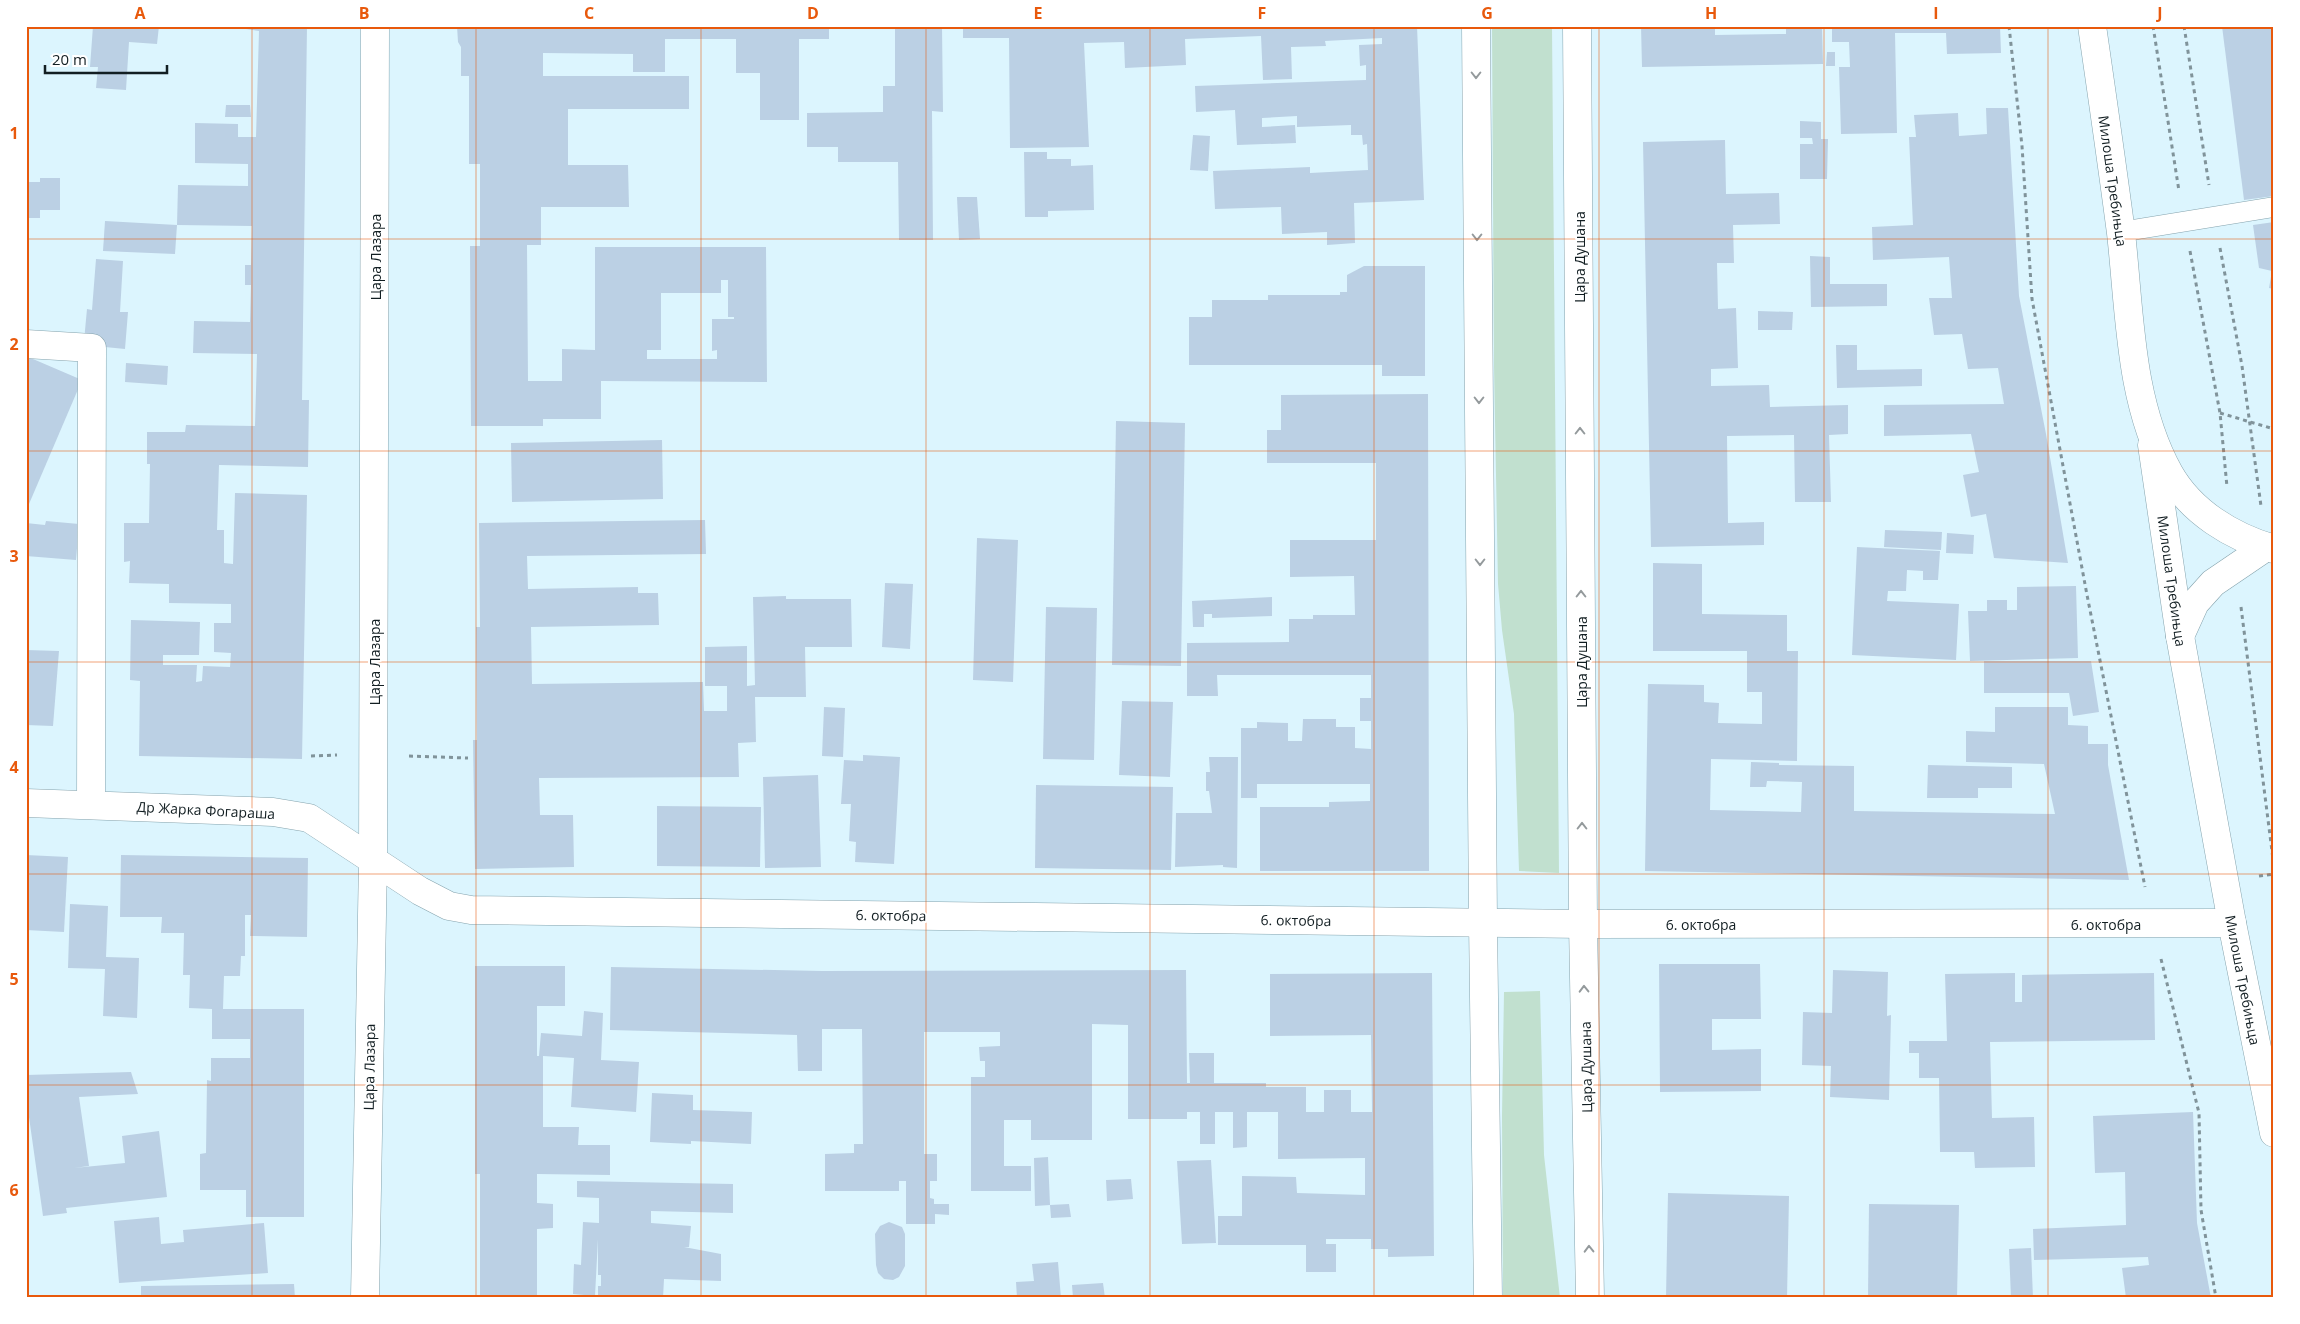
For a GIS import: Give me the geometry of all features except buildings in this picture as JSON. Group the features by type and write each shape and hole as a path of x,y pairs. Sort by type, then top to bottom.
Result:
{"street":[{"name":"Цара Лазара","path":"365,1298 373,860 376,26"},
{"path":"1476,26 1482,922 1488,1298"},
{"name":"Цара Душана","path":"1577,26 1583,924 1590,1298"},
{"name":"Милоша Требињца","path":"2092,26 2120,232 2137,384 2150,431 2180,636 2232,923 2274,1133"},
{"path":"26,344 92,348 91,805"},
{"path":"2150,431 2170,473 2191,503 2223,528 2270,548"},
{"path":"2180,636 2195,602 2213,583 2236,567 2270,548"},
{"name":"Др Жарка Фогараша","path":"26,803 273,812 309,818 373,860"},
{"name":"6. октобра","path":"373,860 420,891 449,906 470,910 1583,924 2232,923"}],"lane":[{"path":"2120,232 2274,207"}],"path":[{"path":"2009,26 2022,146 2032,298 2085,585 2152,924 2199,1113 2201,1210 2216,1298"},
{"path":"2153,26 2184,223 2220,413 2232,532"},
{"path":"2184,26 2214,218 2251,422 2270,548"},
{"path":"2220,413 2274,429"},
{"path":"2236,567 2274,867"}],"green space":[{"path":"1492,26 1552,26 1559,873 1519,871 1514,714 1502,630 1498,584 1494,366"},
{"path":"1540,991 1544,1155 1560,1298 1503,1298 1502,1116 1504,992"}]}
